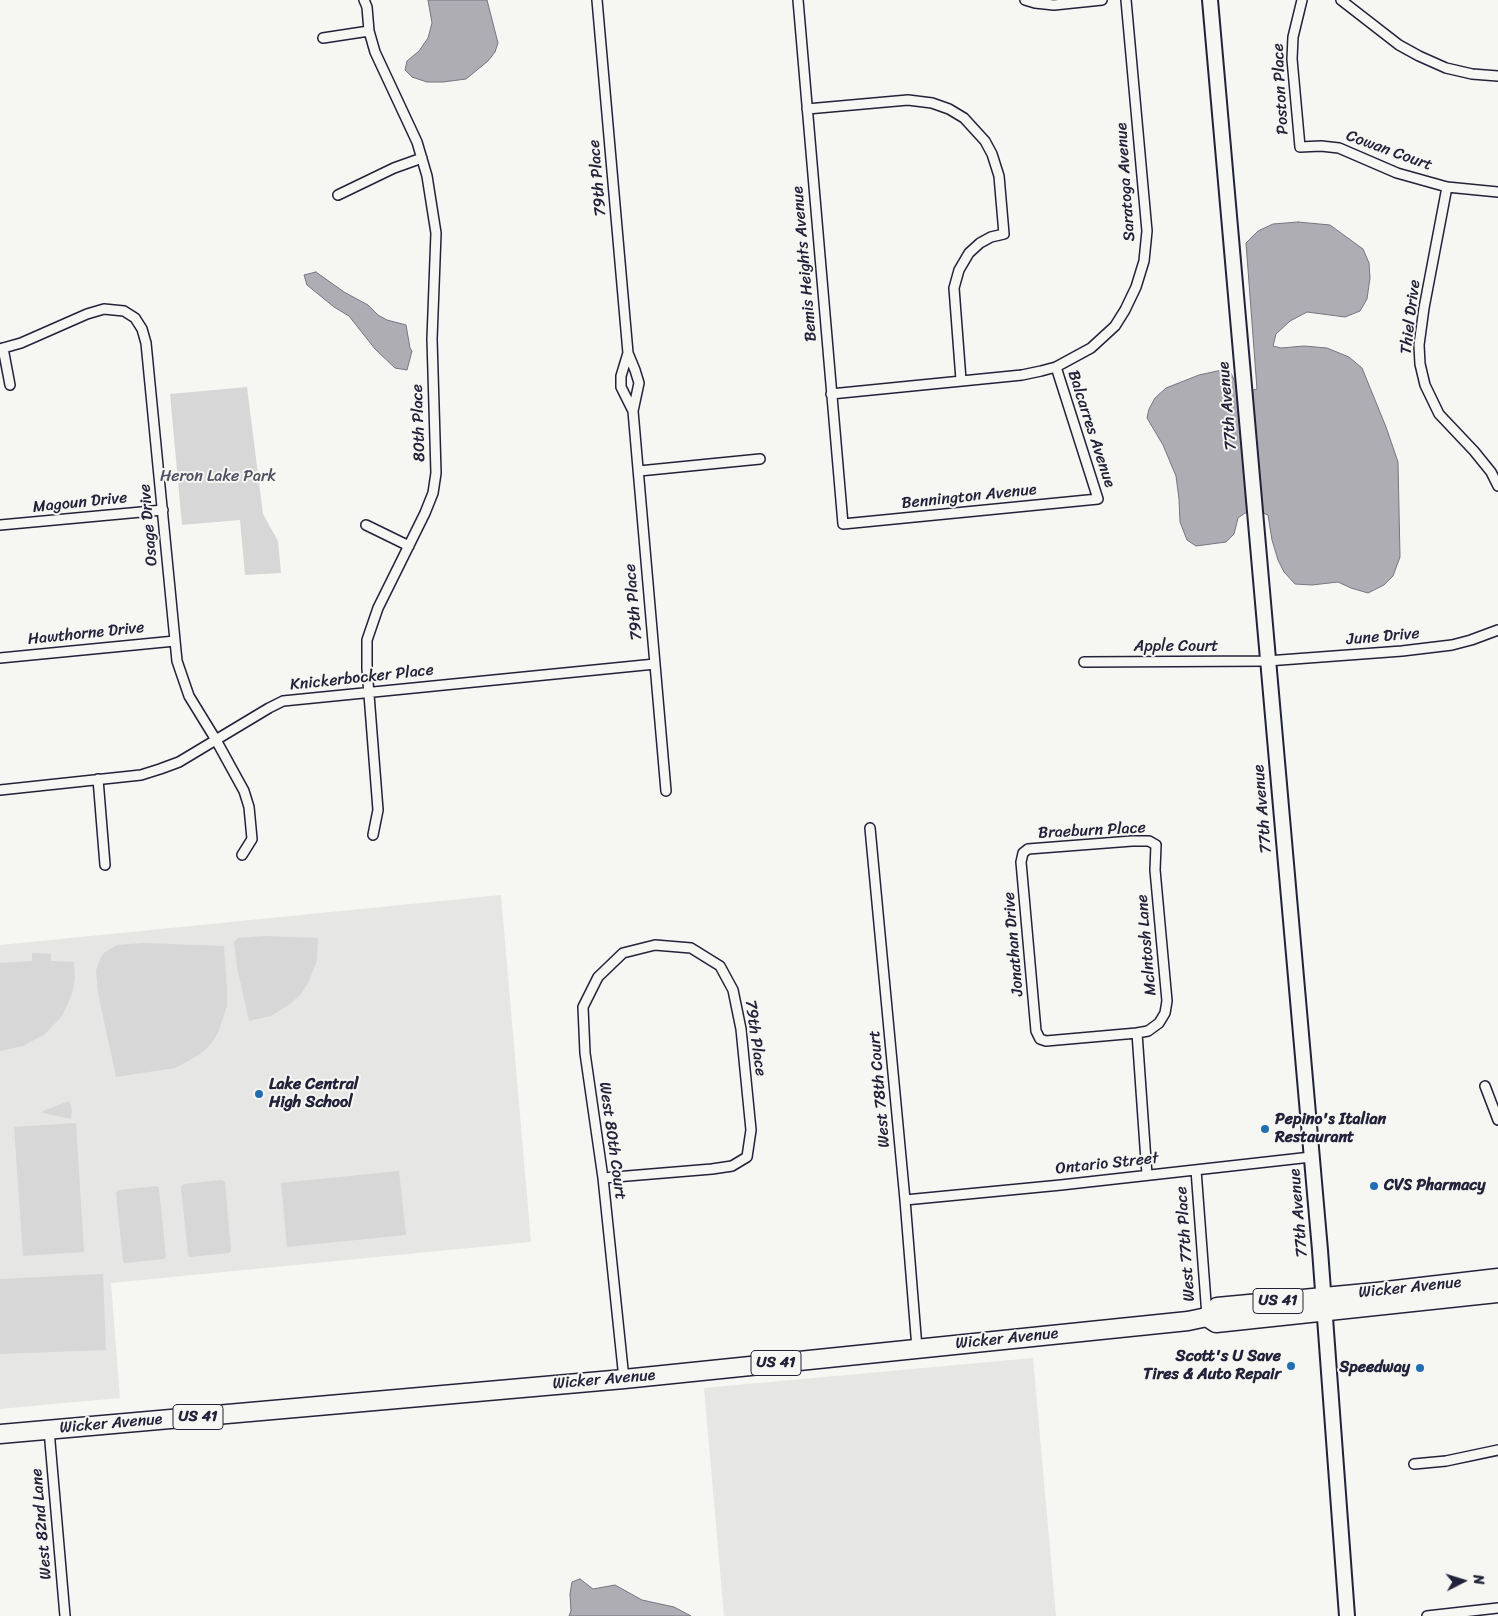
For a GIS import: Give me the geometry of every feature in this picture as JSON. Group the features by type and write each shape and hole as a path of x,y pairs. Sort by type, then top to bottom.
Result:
{"highway":[{"name":"Wicker Avenue","path":"0,1434 624,1379 1188,1321 1207,1317 1216,1322 1498,1278"},
{"name":"Wicker Avenue","path":"1324,1304 1498,1293"}],"street":[{"name":"79th Place","path":"597,0 628,353 636,370 638,383 633,412 666,791"},
{"name":"Bemis Heights Avenue","path":"798,0 843,524"},
{"path":"1025,0 1035,3 1054,4 1102,0"},
{"name":"Saratoga Avenue","path":"832,394 1022,375 1056,367 1091,348 1115,326 1126,310 1136,287 1144,261 1146,231 1126,0"},
{"name":"77th Avenue","path":"1210,0 1324,1304 1347,1616"},
{"name":"Poston Place","path":"1300,147 1292,59 1293,37 1302,0"},
{"path":"1341,0 1398,46 1446,68 1472,74 1498,76"},
{"name":"80th Place","path":"367,2 369,31 375,52 410,123 422,158 433,203 436,234 432,339 436,473 433,493 378,608 367,640 366,669 378,810 373,835"},
{"path":"323,38 369,31"},
{"path":"807,109 908,100 932,103 949,109 964,118 985,141 1000,176 1004,234 980,243 969,253 959,270 954,288 961,380"},
{"name":"Cowan Court","path":"1300,147 1321,146 1339,148 1397,173 1447,187 1498,192"},
{"path":"338,195 394,168 422,158"},
{"name":"Thiel Drive","path":"1447,187 1424,308 1419,345 1420,364 1424,385 1439,414 1474,451 1491,472 1498,486"},
{"name":"Osage Drive","path":"2,349 21,343 87,314 104,309 124,311 135,318 142,328 146,343 177,661 185,688 238,776 249,806 252,839 242,855"},
{"path":"2,349 10,385"},
{"name":"79th Place","path":"628,353 621,376 621,387 633,412"},
{"name":"Balcarres Avenue","path":"1056,367 1098,500"},
{"path":"639,471 760,459"},
{"name":"Bennington Avenue","path":"843,524 1098,500"},
{"name":"Magoun Drive","path":"0,525 162,510"},
{"path":"366,525 409,546"},
{"name":"June Drive","path":"1267,661 1432,648 1472,640 1498,630"},
{"name":"Hawthorne Drive","path":"0,658 175,641"},
{"name":"Apple Court","path":"1084,662 1267,661"},
{"name":"Knickerbocker Place","path":"0,790 141,775 179,762 283,701 655,664"},
{"path":"98,779 106,865"},
{"name":"West 78th Court","path":"870,828 917,1348"},
{"name":"Braeburn Place","path":"1028,849 1132,841 1149,841 1156,845"},
{"name":"Mclntosh Lane","path":"1040,1039 1046,1041 1148,1031 1159,1023 1165,1013 1167,1001 1155,870 1156,845"},
{"name":"Jonathan Drive","path":"1028,849 1023,854 1021,862 1036,1031 1040,1039"},
{"name":"79th Place","path":"603,1178 712,1169 732,1166 747,1157 751,1130 741,1029 733,990 720,966 691,948 655,945"},
{"name":"West 80th Court","path":"624,1379 603,1178 585,1054 583,1007 598,977 623,953 655,945"},
{"path":"1137,1033 1147,1175"},
{"path":"1486,1086 1498,1120"},
{"name":"Ontario Street","path":"905,1200 1196,1170 1311,1156"},
{"name":"West 77th Place","path":"1196,1170 1207,1317"},
{"name":"West 82nd Lane","path":"50,1430 65,1616"},
{"path":"1414,1464 1446,1461 1498,1450"},
{"path":"1427,1616 1498,1608"}],"shaded area":[{"path":"428,0 487,0 498,43 495,52 488,61 466,79 427,82 412,77 405,70 407,61 419,51 428,38 432,23"},
{"path":"1298,222 1330,225 1363,249 1369,263 1370,278 1367,299 1360,311 1345,317 1307,312 1290,321 1276,334 1273,346 1281,348 1304,346 1327,348 1349,357 1362,368 1386,427 1398,462 1400,557 1393,576 1384,585 1368,593 1338,582 1312,585 1295,584 1284,572 1278,560 1272,540 1268,515 1263,513 1245,513 1238,518 1234,534 1226,542 1196,546 1187,540 1180,522 1176,476 1163,445 1147,418 1155,398 1166,388 1199,375 1222,370 1231,373 1236,384 1237,394 1257,389 1246,243 1258,231 1273,224"},
{"path":"316,272 344,292 368,305 378,315 387,320 406,325 412,351 407,370 395,368 375,349 349,316 334,307 307,285 304,275"},
{"name":"Lake Central High School","path":"501,895 531,1242 111,1283 120,1398 0,1409 0,945"},
{"path":"1033,1358 1056,1616 724,1616 704,1388"},
{"path":"580,1579 593,1589 615,1585 642,1600 674,1607 691,1616 569,1616 571,1611 570,1594 572,1582"}],"green space":[{"name":"Heron Lake Park","path":"247,387 263,514 278,541 281,573 245,575 240,520 182,525 170,394"},
{"path":"265,936 318,938 317,960 309,981 301,994 290,1004 271,1016 249,1021 237,967 234,942 238,938"},
{"path":"144,943 224,946 227,1006 218,1033 210,1045 199,1055 175,1068 116,1077 98,993 96,970 105,952 117,945"},
{"path":"32,953 51,954 51,961 74,962 75,978 72,994 62,1016 45,1034 23,1046 0,1051 0,963 32,961"},
{"path":"69,1101 72,1110 71,1119 43,1113 43,1111"},
{"path":"76,1123 84,1252 23,1256 14,1127"},
{"path":"399,1171 406,1235 287,1247 281,1183"},
{"path":"222,1180 225,1182 231,1251 229,1253 190,1257 188,1255 181,1187 184,1184"},
{"path":"157,1186 159,1188 166,1257 164,1259 125,1263 123,1261 116,1193 118,1190"},
{"path":"103,1274 106,1350 0,1354 0,1279"}],"place":[{"name":"Lake Central High School","path":"259,1094"},
{"name":"Pepino's Italian Restaurant","path":"1265,1129"},
{"name":"CVS Pharmacy","path":"1374,1186"},
{"name":"Scott's U Save Tires & Auto Repair","path":"1291,1366"},
{"name":"Speedway","path":"1420,1368"}]}
